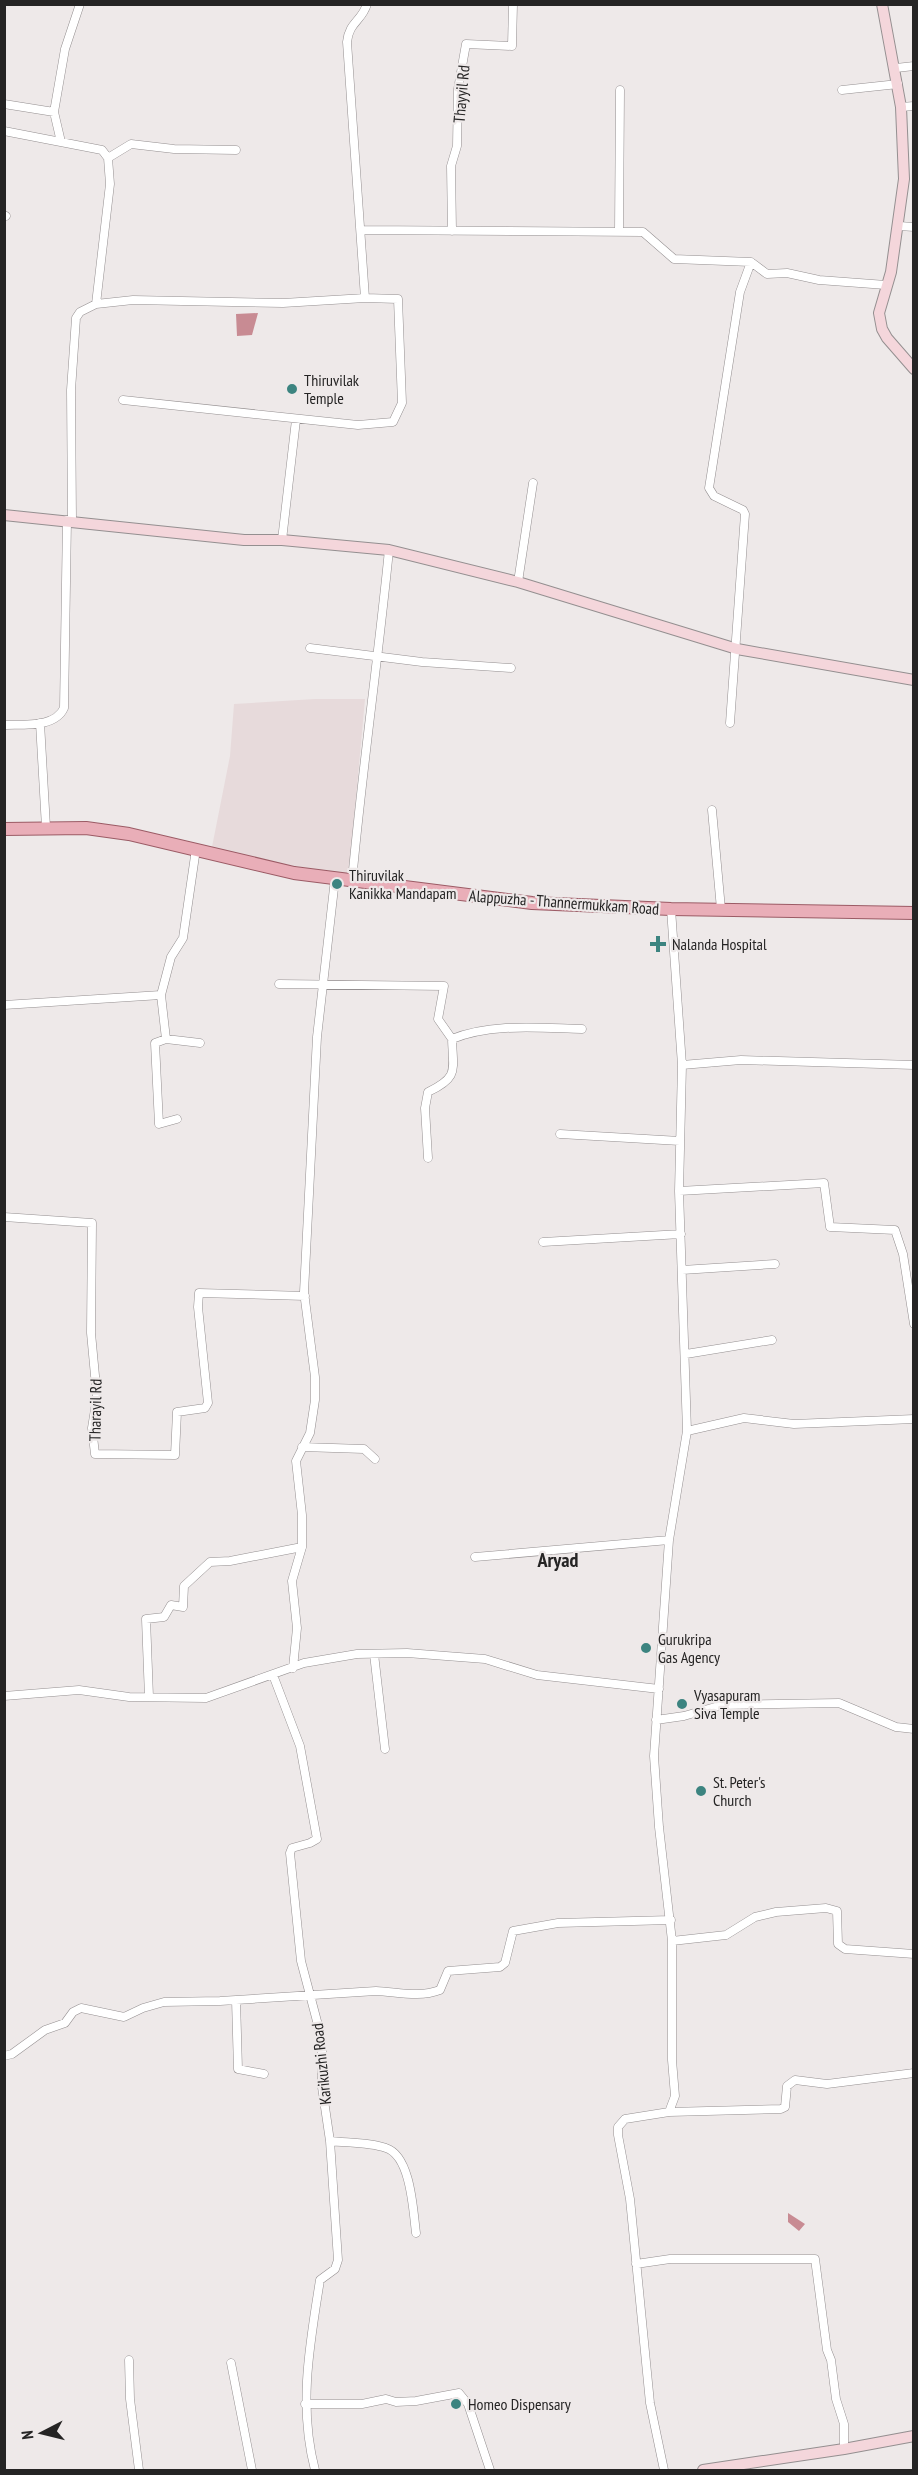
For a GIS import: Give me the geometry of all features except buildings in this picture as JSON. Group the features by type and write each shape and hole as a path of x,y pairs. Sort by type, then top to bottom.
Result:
{"main road":[{"path":"882,4 896,68 901,107 904,172 899,226 891,272 879,313 882,329 893,347 914,369"},
{"path":"4,515 243,540 282,540 389,550 518,582 737,649 914,680"},
{"name":"Alappuzha - Thannermukkam Road","path":"4,829 86,828 129,834 283,870 335,879 532,903 671,909 914,913"},
{"path":"703,2470 914,2436"}],"street":[{"path":"62,142 54,112 65,49 80,4"},
{"path":"365,298 347,42 352,25 364,13 367,4"},
{"name":"Thayyil Rd","path":"453,231 451,166 457,146 458,89 466,44 512,46 513,4"},
{"path":"896,68 914,66"},
{"path":"842,90 898,84"},
{"path":"619,232 620,90"},
{"path":"4,104 54,112"},
{"path":"901,107 914,106"},
{"path":"4,131 102,150 108,158 110,184 96,304"},
{"path":"108,158 131,144 174,149 236,150"},
{"path":"899,226 914,227"},
{"path":"361,230 643,232 674,259 751,262 767,274 787,273 819,280 886,285"},
{"path":"730,723 745,514 743,510 714,496 709,488 740,292 751,262"},
{"path":"4,725 40,723 61,714 66,699 71,390 76,318 80,312 96,304 133,300 284,303 365,298 398,299 402,403 393,422 358,425 296,420 123,400"},
{"path":"282,540 296,420"},
{"path":"518,582 533,483"},
{"path":"352,881 363,761 378,656 389,550"},
{"path":"310,648 422,663 511,668"},
{"path":"40,723 46,827"},
{"path":"712,810 721,909"},
{"path":"166,1039 161,995 171,957 183,938 196,849"},
{"path":"293,1668 297,1628 292,1581 302,1547 302,1515 296,1461 314,1418 315,1400 305,1296 317,1037 335,879"},
{"path":"669,2112 675,2096 672,2060 672,1941 659,1827 654,1756 669,1540 687,1431 679,1191 682,1065 671,909"},
{"path":"279,984 324,982 368,987 444,986 438,1019 452,1039 453,1073 447,1083 428,1092 426,1100 428,1158"},
{"path":"4,1005 161,995"},
{"path":"452,1039 473,1030 532,1027 582,1029"},
{"path":"177,1119 159,1124 155,1043 166,1039 200,1043"},
{"path":"682,1065 741,1060 914,1065"},
{"path":"560,1134 680,1141"},
{"path":"679,1191 824,1183 830,1227 895,1230 903,1254 914,1324"},
{"name":"Tharayil Rd","path":"4,1217 34,1217 92,1223 92,1333 97,1397 92,1428 95,1454 175,1455 177,1412 205,1408 208,1403 198,1307 199,1293 305,1296"},
{"path":"543,1242 681,1234"},
{"path":"682,1270 775,1263"},
{"path":"686,1354 772,1340"},
{"path":"687,1431 744,1418 794,1424 914,1419"},
{"path":"302,1447 333,1446 364,1449 375,1459"},
{"path":"475,1557 669,1540"},
{"path":"149,1697 146,1619 164,1617 171,1605 183,1606 184,1586 210,1562 230,1561 302,1547"},
{"path":"4,1696 79,1690 101,1695 206,1698 304,1663 374,1654 431,1653 476,1658 537,1675 659,1689"},
{"path":"374,1654 385,1749"},
{"name":"Karikuzhi Road","path":"273,1675 300,1746 317,1839 292,1848 290,1853 302,1961 320,2034 322,2087 330,2141 338,2265 320,2280 313,2312 305,2404 315,2470"},
{"path":"656,1720 684,1716 722,1705 839,1703 897,1727 914,1729"},
{"path":"672,1941 726,1935 755,1917 826,1908 837,1911 838,1944 845,1949 914,1954"},
{"path":"4,2055 12,2054 45,2030 65,2023 73,2013 81,2008 124,2017 142,2007 164,2002 376,1991 401,1996 434,1992 440,1990 448,1971 500,1967 505,1963 513,1931 558,1923 670,1920"},
{"path":"236,2000 238,2069 264,2074"},
{"path":"664,2470 650,2403 630,2199 618,2127 625,2119 669,2112 781,2109 785,2107 787,2086 795,2080 826,2084 914,2073"},
{"path":"330,2141 388,2148 398,2157 410,2194 416,2233"},
{"path":"636,2264 670,2259 815,2259 827,2350 831,2360 836,2399 844,2424 844,2449"},
{"path":"129,2360 129,2399 138,2470"},
{"path":"231,2363 252,2470"},
{"path":"305,2404 362,2404 387,2399 396,2402 416,2401 459,2393 468,2404 490,2470"}],"shaded area":[{"path":"258,313 252,335 237,336 236,314"},
{"path":"315,699 365,699 349,875 211,852 230,756 234,704"},
{"path":"788,2213 805,2224 799,2231 788,2222"}],"place":[{"name":"Thiruvilak Temple","path":"292,389"},
{"name":"Thiruvilak Kanikka Mandapam","path":"337,884"},
{"name":"Nalanda Hospital","path":"658,944"},
{"name":"Gurukripa Gas Agency","path":"646,1648"},
{"name":"Vyasapuram Siva Temple","path":"682,1704"},
{"name":"St. Peter's Church","path":"701,1791"},
{"name":"Homeo Dispensary","path":"456,2404"}],"district":[{"name":"Aryad","path":"558,1560"}]}
